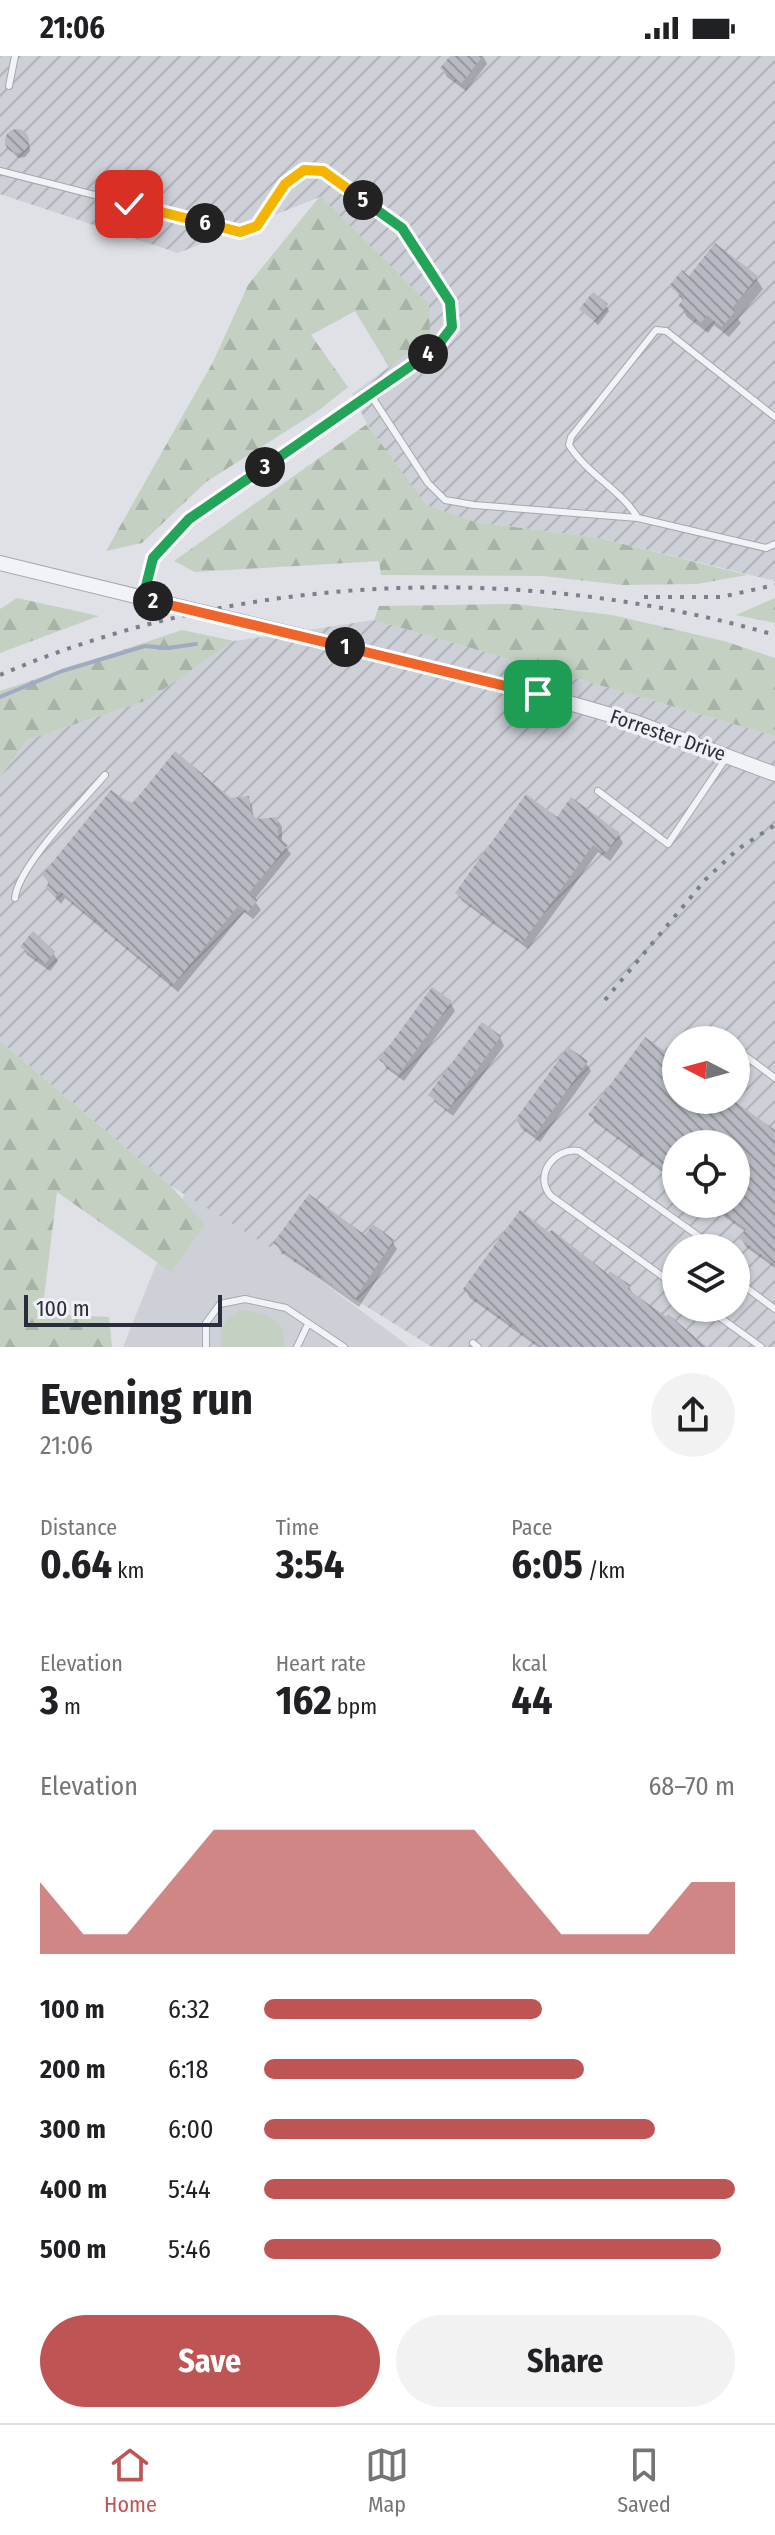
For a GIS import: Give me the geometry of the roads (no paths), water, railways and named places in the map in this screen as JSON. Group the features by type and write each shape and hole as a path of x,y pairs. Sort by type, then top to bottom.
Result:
{"street":[{"name":"Forrester Drive","path":"0,563 538,694 635,722 775,774"}],"lane":[{"path":"9,86 15,56"},
{"path":"0,171 240,232 257,226 285,184 304,170 323,171 402,228 450,302 452,327 436,348 189,519 153,558 143,598"},
{"path":"638,518 629,503 576,456 569,445 571,437 656,330 666,331 775,417"},
{"path":"370,394 428,483 445,500 638,518 766,548 775,544"},
{"path":"598,791 668,844 729,755"},
{"path":"15,898 16,886 27,868 105,775"},
{"path":"750,1059 775,1078"},
{"path":"662,1276 551,1196 545,1189 544,1174 556,1155 579,1151 696,1234"},
{"path":"750,1290 775,1309"},
{"path":"206,1347 206,1323 220,1304 245,1299 286,1308 344,1347"},
{"path":"726,1322 760,1347"},
{"path":"297,1347 308,1324"}],"waterway":[{"path":"0,697 62,671 145,646 168,648 196,644"}],"railway":[{"path":"644,597 721,597 775,585"},
{"path":"0,675 93,640 188,615 286,597 384,589 483,588 582,596 679,611 775,635"},
{"path":"605,1000 706,879 738,849 775,825"}]}
